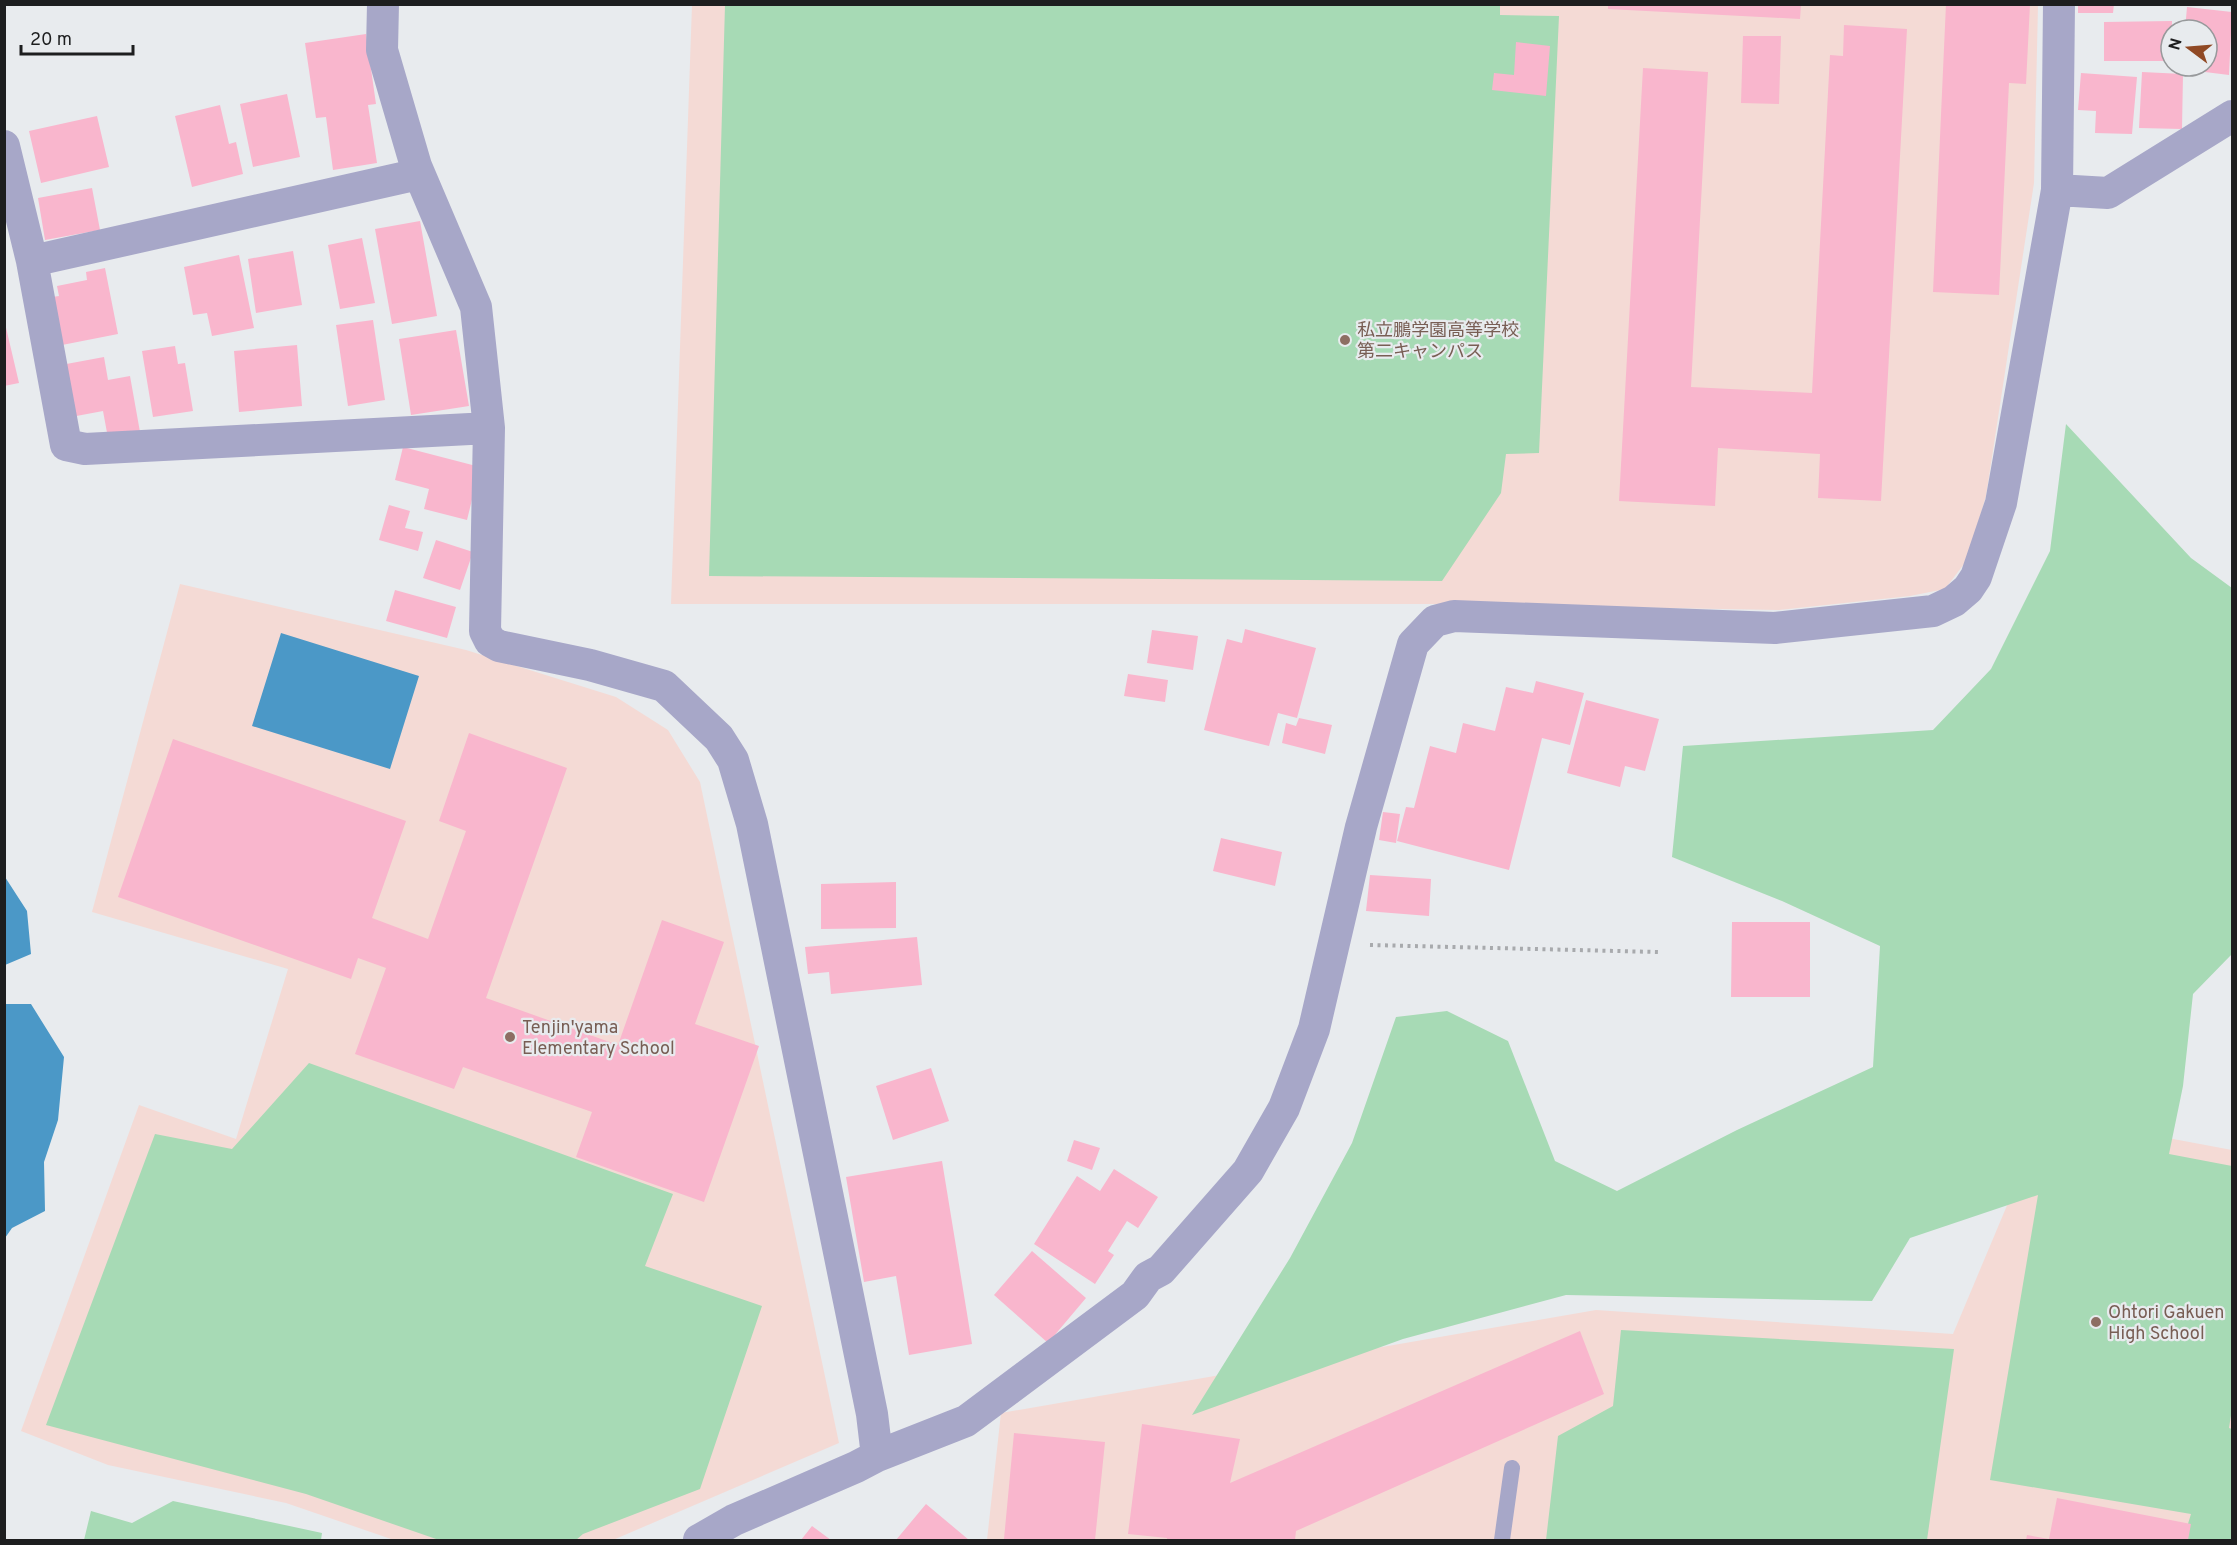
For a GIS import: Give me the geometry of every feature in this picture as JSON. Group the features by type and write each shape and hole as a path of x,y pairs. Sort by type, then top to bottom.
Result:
{"street":[{"path":"383,4 382,50 419,174 476,307 489,428 485,631 490,642 499,646 590,664 664,686 719,738 733,760 757,848 872,1414 877,1456"},
{"path":"699,1540 734,1520 877,1456 966,1421 1135,1295 1148,1277 1161,1270 1248,1171 1284,1108 1314,1029 1361,827 1413,644 1435,621 1454,616 1775,628 1933,611 1954,601 1968,589 1976,577 2001,503 2057,190 2060,4"},
{"path":"2057,190 2108,192 2232,116"},
{"path":"4,146 32,261 66,445 85,449 489,428"},
{"path":"32,261 419,174"}],"lane":[{"path":"1502,1540 1512,1468"}],"path":[{"path":"1334,944 1658,952"}],"shaded area":[{"name":"私立鵬学園高等学校 第二キャンパス","path":"692,5 2038,5 2034,183 1986,496 1967,560 1945,589 1910,596 1779,610 1436,604 671,604"},
{"name":"Tenjin'yama Elementary School","path":"180,584 466,650 616,697 668,730 700,782 839,1443 613,1540 394,1540 286,1503 108,1465 21,1431 139,1105 236,1139 288,969 92,912"},
{"name":"Ohtori Gakuen High School","path":"2045,1115 2232,1150 2232,1540 987,1540 1001,1413 1596,1310 1953,1334"}],"green space":[{"path":"1500,4 1500,15 1559,16 1539,453 1506,454 1501,493 1442,581 709,576 725,5"},
{"path":"2066,424 2191,558 2232,588 2232,954 2193,994 2183,1086 2169,1154 2232,1166 2232,1409 2229,1428 2232,1429 2232,1540 2183,1540 2191,1514 1990,1480 2038,1195 1910,1238 1872,1301 1566,1295 1403,1339 1192,1415 1290,1258 1352,1143 1396,1017 1447,1011 1508,1041 1555,1161 1617,1191 1737,1130 1873,1067 1880,946 1782,901 1672,857 1683,746 1933,730 1991,669 2050,551"},
{"path":"309,1063 673,1194 645,1266 762,1306 700,1489 583,1534 576,1540 439,1540 306,1494 46,1425 155,1134 232,1149"},
{"path":"1621,1330 1954,1349 1927,1540 1546,1540 1558,1436 1613,1406"},
{"path":"173,1501 322,1533 321,1540 84,1540 91,1511 132,1523"}],"water":[{"path":"281,633 419,676 390,769 252,726"},
{"path":"5,877 27,911 31,954 5,965"},
{"path":"5,1004 31,1004 64,1057 58,1120 44,1162 45,1211 12,1228 5,1238"}],"building":[{"path":"1608,4 1801,4 1800,19 1608,9"},
{"path":"1946,4 2030,4 2026,84 2009,83 1999,295 1933,292"},
{"path":"2078,4 2114,4 2113,13 2078,13"},
{"path":"2187,7 2232,12 2229,75 2219,74 2219,18 2186,18"},
{"path":"2159,21 2159,61 2104,61 2104,22"},
{"path":"1844,25 1907,29 1881,501 1818,498 1820,454 1718,448 1715,506 1619,501 1643,68 1708,72 1691,387 1812,393 1830,55 1843,56"},
{"path":"366,34 376,104 368,105 377,163 333,170 326,117 316,118 305,43"},
{"path":"1743,36 1781,36 1779,104 1741,103"},
{"path":"1516,42 1550,46 1546,96 1492,90 1494,73 1514,75"},
{"path":"2142,72 2159,73 2159,78 2183,78 2182,129 2139,128"},
{"path":"2081,73 2137,77 2132,134 2095,133 2096,111 2078,110"},
{"path":"287,94 300,157 253,167 240,104"},
{"path":"220,105 229,144 236,142 243,174 192,187 175,116"},
{"path":"97,116 109,167 41,183 29,131"},
{"path":"92,188 100,230 45,240 38,198"},
{"path":"420,221 437,316 392,324 375,229"},
{"path":"362,238 375,303 340,309 328,245"},
{"path":"293,251 302,305 256,313 248,259"},
{"path":"239,255 254,328 212,336 207,313 193,315 184,267"},
{"path":"105,268 118,334 62,345 52,297 59,296 57,286 87,280 86,272"},
{"path":"4,319 19,383 4,386"},
{"path":"373,320 385,400 348,406 336,325"},
{"path":"456,330 469,406 411,415 399,339"},
{"path":"297,345 302,406 239,412 234,351"},
{"path":"175,346 178,364 185,363 193,411 153,417 142,351"},
{"path":"104,357 108,380 130,376 140,432 108,438 103,411 71,417 61,365"},
{"path":"403,447 480,467 467,520 424,509 429,489 395,480"},
{"path":"389,505 410,511 405,528 423,532 418,551 379,540"},
{"path":"436,540 473,552 460,590 423,578"},
{"path":"395,590 456,607 447,638 386,621"},
{"path":"1245,629 1316,648 1297,718 1278,713 1269,746 1204,730 1227,639 1242,643"},
{"path":"1152,630 1198,636 1193,670 1147,663"},
{"path":"1128,674 1168,680 1165,702 1124,696"},
{"path":"1536,681 1584,693 1570,745 1542,738 1509,870 1397,841 1406,807 1414,808 1430,746 1456,753 1463,723 1495,731 1506,687 1533,693"},
{"path":"1586,700 1659,719 1645,771 1625,766 1620,787 1567,773"},
{"path":"1299,718 1332,725 1325,754 1282,743 1286,723 1296,726"},
{"path":"469,733 567,768 486,998 618,1045 662,920 724,942 695,1024 759,1046 704,1202 576,1157 592,1112 463,1067 454,1089 355,1054 386,968 358,958 351,979 118,897 173,739 406,821 372,918 428,939 466,831 439,821"},
{"path":"1383,812 1400,814 1396,843 1379,840"},
{"path":"1221,838 1282,852 1275,886 1213,871"},
{"path":"1370,875 1431,879 1429,916 1366,911"},
{"path":"896,882 896,928 821,929 821,884"},
{"path":"1732,922 1810,922 1810,997 1731,997"},
{"path":"917,937 922,985 831,994 829,972 808,974 805,947"},
{"path":"931,1068 949,1121 893,1140 876,1086"},
{"path":"1074,1140 1100,1148 1092,1170 1067,1161"},
{"path":"942,1161 972,1344 909,1355 896,1276 864,1282 846,1177"},
{"path":"1114,1169 1158,1197 1138,1228 1127,1221 1108,1251 1114,1255 1095,1284 1034,1244 1077,1176 1100,1191"},
{"path":"1032,1251 1086,1298 1048,1343 994,1295"},
{"path":"1580,1331 1604,1394 1296,1531 1295,1540 1167,1540 1167,1538 1128,1534 1142,1424 1240,1439 1230,1483"},
{"path":"1014,1433 1105,1442 1095,1540 1004,1539"},
{"path":"2057,1498 2191,1524 2188,1540 2026,1540 2027,1535 2049,1539"},
{"path":"926,1504 969,1540 896,1540"},
{"path":"812,1526 831,1540 801,1540"}],"place":[{"name":"私立鵬学園高等学校 第二キャンパス","path":"1345,340"},
{"name":"Tenjin'yama Elementary School","path":"510,1037"},
{"name":"Ohtori Gakuen High School","path":"2096,1322"}]}
